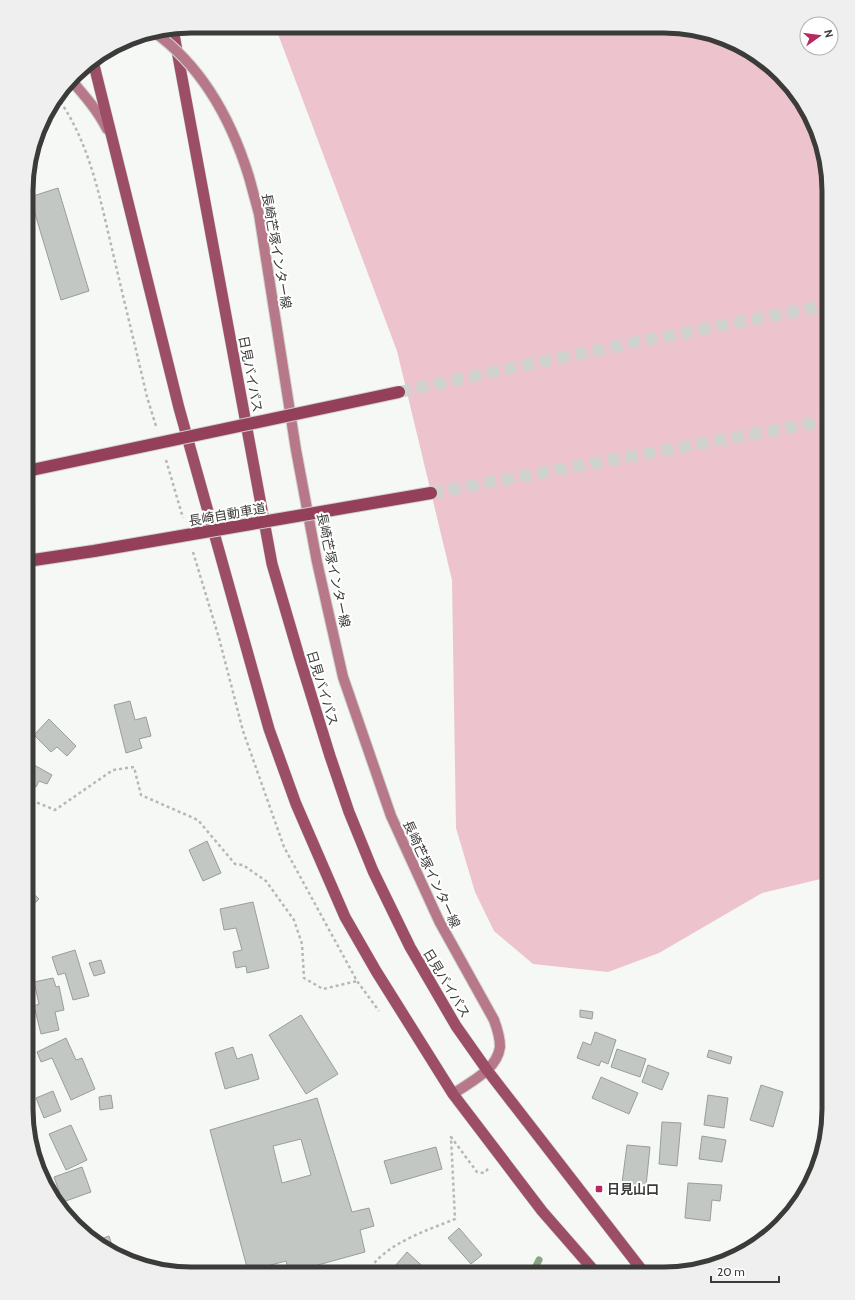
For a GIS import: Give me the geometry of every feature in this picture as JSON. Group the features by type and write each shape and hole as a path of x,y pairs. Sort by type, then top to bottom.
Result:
{"highway":[{"name":"日見バイパス","path":"174,34 272,564 298,656 349,812 374,871 410,947 456,1026 488,1070 640,1267"},
{"path":"94,67 110,135 179,408 269,729 296,804 345,917 376,971 453,1094 542,1211 591,1267"},
{"path":"33,470 400,392"},
{"name":"長崎自動車道","path":"33,560 431,493"}],"main road":[{"name":"長崎芒塚インター線","path":"159,36 192,67 210,92 229,123 240,148 259,214 298,457 317,562 343,677 391,816 439,921 494,1020 498,1034 500,1046 497,1058 488,1070 453,1094"},
{"path":"74,84 101,118 110,135"}],"path":[{"path":"33,801 55,810 113,770 134,767 141,795 198,820 235,864 243,865 266,881 294,920 302,944 304,978 323,989 357,980"},
{"path":"371,1267 388,1250 406,1239 455,1219 451,1137 478,1172 484,1173 491,1167"}],"shaded area":[{"path":"278,33 685,34 715,41 734,49 768,72 783,87 801,112 810,130 817,150 822,180 822,879 762,893 659,953 608,972 533,964 494,931 475,892 456,828 452,580 397,351"}],"building":[{"path":"58,188 89,291 61,300 33,207 33,196"},
{"path":"130,701 135,720 146,717 151,736 139,739 142,748 126,753 114,705"},
{"path":"49,719 76,746 67,756 57,747 51,752 34,735"},
{"path":"33,764 52,775 47,784 39,781 36,787 33,785"},
{"path":"207,841 221,873 203,881 189,850"},
{"path":"33,893 39,899 33,905"},
{"path":"253,902 269,968 247,973 246,966 236,968 233,952 242,950 236,928 224,930 220,909"},
{"path":"75,950 89,996 73,1000 65,973 58,975 52,957"},
{"path":"101,960 105,973 94,976 89,963"},
{"path":"53,978 56,987 59,986 64,1010 55,1012 59,1030 41,1034 34,1006 39,1004 34,982"},
{"path":"580,1010 593,1012 592,1019 580,1017"},
{"path":"301,1015 338,1074 306,1094 269,1035"},
{"path":"595,1032 616,1040 608,1064 601,1061 599,1066 577,1058 583,1042 591,1045"},
{"path":"66,1038 76,1060 82,1058 95,1089 71,1100 52,1058 41,1062 37,1052"},
{"path":"233,1047 237,1059 252,1054 259,1079 225,1089 215,1053"},
{"path":"617,1049 646,1059 640,1077 611,1067"},
{"path":"709,1050 732,1057 730,1064 707,1057"},
{"path":"648,1065 669,1073 662,1090 642,1082"},
{"path":"601,1077 638,1093 629,1114 592,1098"},
{"path":"761,1085 783,1092 773,1127 750,1120"},
{"path":"53,1091 61,1111 44,1118 36,1098"},
{"path":"111,1095 113,1108 100,1110 99,1097"},
{"path":"708,1095 728,1098 724,1128 704,1125"},
{"path":"317,1098 352,1212 369,1208 374,1226 360,1230 365,1252 311,1267 288,1267 286,1261 263,1267 247,1267 210,1130","holes":["301,1139 311,1175 282,1183 273,1146"]},
{"path":"662,1122 681,1123 677,1166 659,1164"},
{"path":"71,1125 87,1160 66,1170 49,1134"},
{"path":"702,1136 726,1140 722,1162 699,1159"},
{"path":"627,1145 650,1147 646,1186 622,1183"},
{"path":"436,1147 442,1169 391,1184 384,1161"},
{"path":"82,1167 91,1192 64,1202 54,1177"},
{"path":"688,1183 722,1185 720,1201 712,1200 710,1221 685,1218"},
{"path":"459,1228 482,1255 471,1264 448,1238"},
{"path":"109,1236 112,1246 103,1240 101,1239"},
{"path":"407,1252 423,1267 396,1267 395,1266"}],"waterway":[{"path":"536,1267 539,1260"}],"tunnel":[{"path":"399,392 631,343 822,306"},
{"path":"431,493 822,421"}],"place":[{"name":"日見山口","path":"599,1189"}]}
